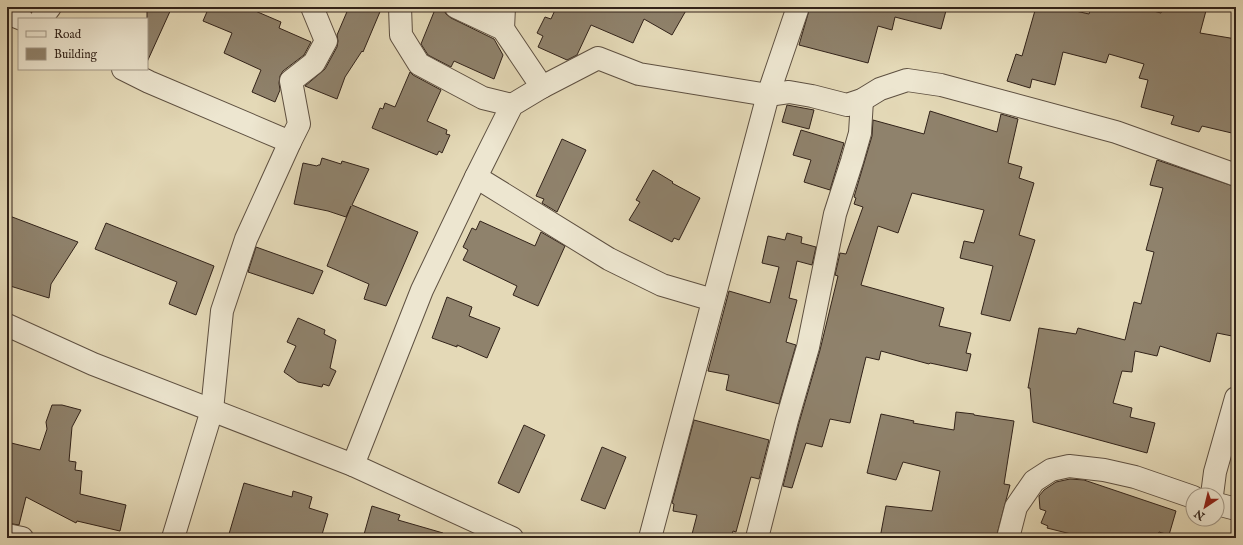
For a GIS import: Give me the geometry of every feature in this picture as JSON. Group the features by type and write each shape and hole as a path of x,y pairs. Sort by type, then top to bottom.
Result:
{"street":[{"path":"42,18 50,7"},
{"path":"173,538 212,410 222,311 246,239 298,124 291,81 314,63 326,41 312,7"},
{"path":"400,7 401,35 419,64 483,98 512,105"},
{"path":"456,7 503,29 542,87"},
{"path":"503,29 504,7"},
{"path":"650,538 768,95 798,7"},
{"path":"7,13 20,18"},
{"path":"353,465 422,290 512,105 542,87 598,58 639,74 768,95 789,92 847,105 862,100 880,89 907,80 941,85 1116,132 1236,175"},
{"path":"125,70 149,82 290,142"},
{"path":"757,538 787,420 808,347 835,214 860,133 862,100"},
{"path":"476,177 609,259 662,285 713,300"},
{"path":"7,325 93,364 353,465 501,536"},
{"path":"1213,487 1215,472 1236,398"},
{"path":"1008,538 1016,507 1034,481 1050,470 1070,466 1104,470 1135,477 1185,494"},
{"path":"1225,506 1236,509"},
{"path":"7,535 22,538"}],"building":[{"path":"147,7 172,7 148,60 148,18"},
{"path":"209,7 246,7 281,22 279,28 311,42 304,55 283,71 280,76 280,90 275,102 252,92 261,70 224,53 232,33 203,21"},
{"path":"349,7 382,7 363,52 362,51 345,77 337,99 305,86 325,69 337,47 337,35"},
{"path":"436,7 444,10 451,18 494,39 503,55 494,79 454,61 451,67 428,55 421,44"},
{"path":"548,7 688,7 672,35 644,19 633,43 591,25 577,55 567,60 538,47 543,36 537,33 545,17 551,19 555,10"},
{"path":"810,7 947,7 941,29 895,17 892,30 878,26 868,63 799,45"},
{"path":"1036,7 1058,7 1089,14 1091,7 1138,7 1161,13 1163,7 1207,7 1200,33 1236,39 1236,134 1202,126 1199,132 1171,124 1174,116 1141,107 1148,80 1139,78 1144,64 1109,54 1106,63 1063,52 1055,85 1032,79 1030,88 1007,81 1016,54 1022,56"},
{"path":"410,72 441,90 427,121 447,130 446,134 450,135 442,153 439,151 437,155 372,128 380,108 383,109 385,103 395,107"},
{"path":"787,105 814,110 809,129 782,122"},
{"path":"930,111 997,132 1001,114 1018,119 1008,163 1022,167 1019,178 1034,183 1019,235 1035,240 1010,321 981,314 993,266 960,258 964,241 974,243 984,210 912,193 898,233 878,226 861,285 944,308 939,326 971,333 966,353 971,354 967,371 929,364 881,351 879,360 866,357 850,423 830,419 822,447 806,443 792,488 783,486 820,350 838,276 835,275 840,253 846,254 863,207 854,204 856,198 854,197 872,136 873,120 924,134"},
{"path":"801,130 844,143 830,190 804,182 811,160 793,155"},
{"path":"562,139 586,150 557,212 542,203 544,199 536,196"},
{"path":"322,158 341,164 342,161 369,169 352,205 418,232 386,306 364,299 369,284 327,266 351,206 346,217 328,211 294,204 303,163 317,166 320,165"},
{"path":"1157,160 1236,187 1236,316 1232,336 1217,333 1210,362 1160,346 1157,356 1135,351 1132,372 1122,371 1113,403 1132,408 1130,417 1155,423 1147,453 1033,422 1030,388 1028,388 1039,328 1076,334 1078,328 1125,340 1134,302 1141,304 1154,252 1146,250 1163,188 1150,185"},
{"path":"653,170 673,182 672,183 700,198 679,240 674,238 672,242 629,220 640,202 636,200"},
{"path":"7,215 78,242 51,284 49,298 7,285"},
{"path":"480,221 535,246 541,232 565,246 538,306 513,295 517,286 463,260 468,250 463,247 472,228 476,230"},
{"path":"106,223 214,266 196,315 169,304 177,282 95,249"},
{"path":"787,233 802,237 801,243 816,247 812,265 797,261 789,298 797,300 786,342 796,345 779,404 726,390 729,375 708,371 729,291 770,303 779,267 762,263 768,236 785,240"},
{"path":"256,247 323,271 313,294 248,272"},
{"path":"447,297 472,307 469,316 500,328 487,358 457,345 457,347 432,338"},
{"path":"298,318 325,330 324,334 336,340 330,368 336,371 329,386 323,384 322,387 298,382 284,372 296,346 287,342"},
{"path":"52,405 62,405 81,410 72,427 69,461 76,462 75,470 82,471 80,494 126,505 120,531 77,521 76,523 26,497 19,525 7,523 7,442 40,450 47,429 46,422"},
{"path":"956,412 1014,421 1004,484 1010,485 996,538 880,538 886,506 932,511 940,471 903,462 896,480 867,473 881,414 914,421 913,423 954,430"},
{"path":"694,420 769,440 759,479 751,477 736,532 733,531 731,538 691,538 697,515 673,511 674,504 672,503"},
{"path":"524,425 545,435 519,493 498,483"},
{"path":"602,447 626,457 605,509 581,500"},
{"path":"1070,479 1084,480 1176,511 1169,535 1159,532 1157,538 1087,538 1047,528 1048,526 1041,523 1046,511 1040,509 1039,496 1044,490 1056,482"},
{"path":"244,483 292,497 293,491 312,497 309,508 328,514 321,538 241,538 229,534"},
{"path":"372,506 400,515 398,520 443,533 442,538 363,538"}]}
